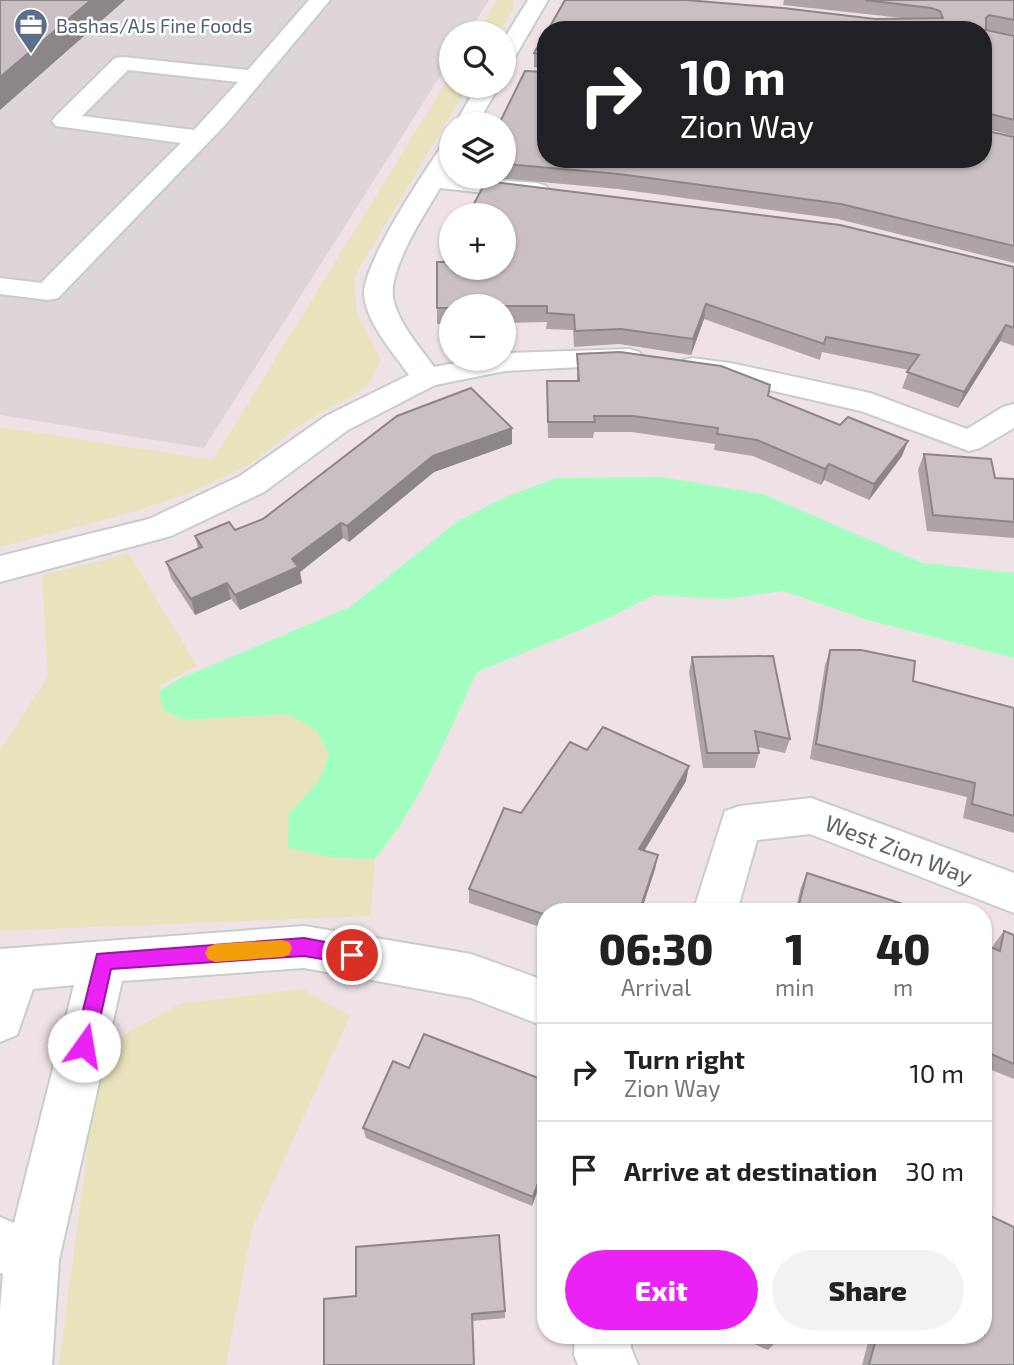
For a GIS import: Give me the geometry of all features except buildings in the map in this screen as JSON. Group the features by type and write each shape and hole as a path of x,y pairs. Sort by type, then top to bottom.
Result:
{"street":[{"path":"0,286 48,292 200,138 320,0"},
{"path":"516,50 537,0"},
{"path":"200,138 64,121 123,63 254,77"},
{"path":"426,378 386,318 378,292 389,258 439,170"},
{"path":"433,180 566,194"},
{"path":"0,569 159,528 252,484 337,423 426,378 505,362 619,356 730,372 870,403 969,441 1014,414"},
{"name":"West Zion Way","path":"718,903 740,824 811,816 1014,893"},
{"path":"0,1019 8,971 103,961 304,947 471,976 537,1001"},
{"path":"23,1365 16,1252 103,961"}],"shaded area":[{"path":"0,0 489,0 476,21 439,21 439,78 204,448 0,415"},
{"path":"497,0 513,0 513,9 506,21 484,21"},
{"path":"439,93 439,98 461,98 452,112 439,112 439,135 354,277 357,314 381,360 367,387 300,425 251,464 192,492 130,513 0,547 0,427 213,460"},
{"path":"661,477 763,494 923,563 1014,573 1014,658 868,620 783,591 726,599 654,595 602,621 477,672 419,793 375,859 330,857 288,848 289,813 319,781 329,754 316,730 287,714 184,720 163,710 159,691 181,678 350,607 458,521 505,497 556,478"},
{"path":"129,554 197,666 159,686 163,710 184,720 287,714 316,730 329,754 319,781 289,813 330,857 375,859 370,916 0,931 0,750 48,676 42,575"},
{"path":"303,989 350,1016 252,1229 226,1365 59,1365 101,1047 179,1004"}],"slow traffic":[{"path":"215,953 282,948"}],"place":[{"name":"Bashas/AJs Fine Foods","path":"31,55"}],"route":[{"path":"84,1046 103,961 304,947 352,955"}]}
